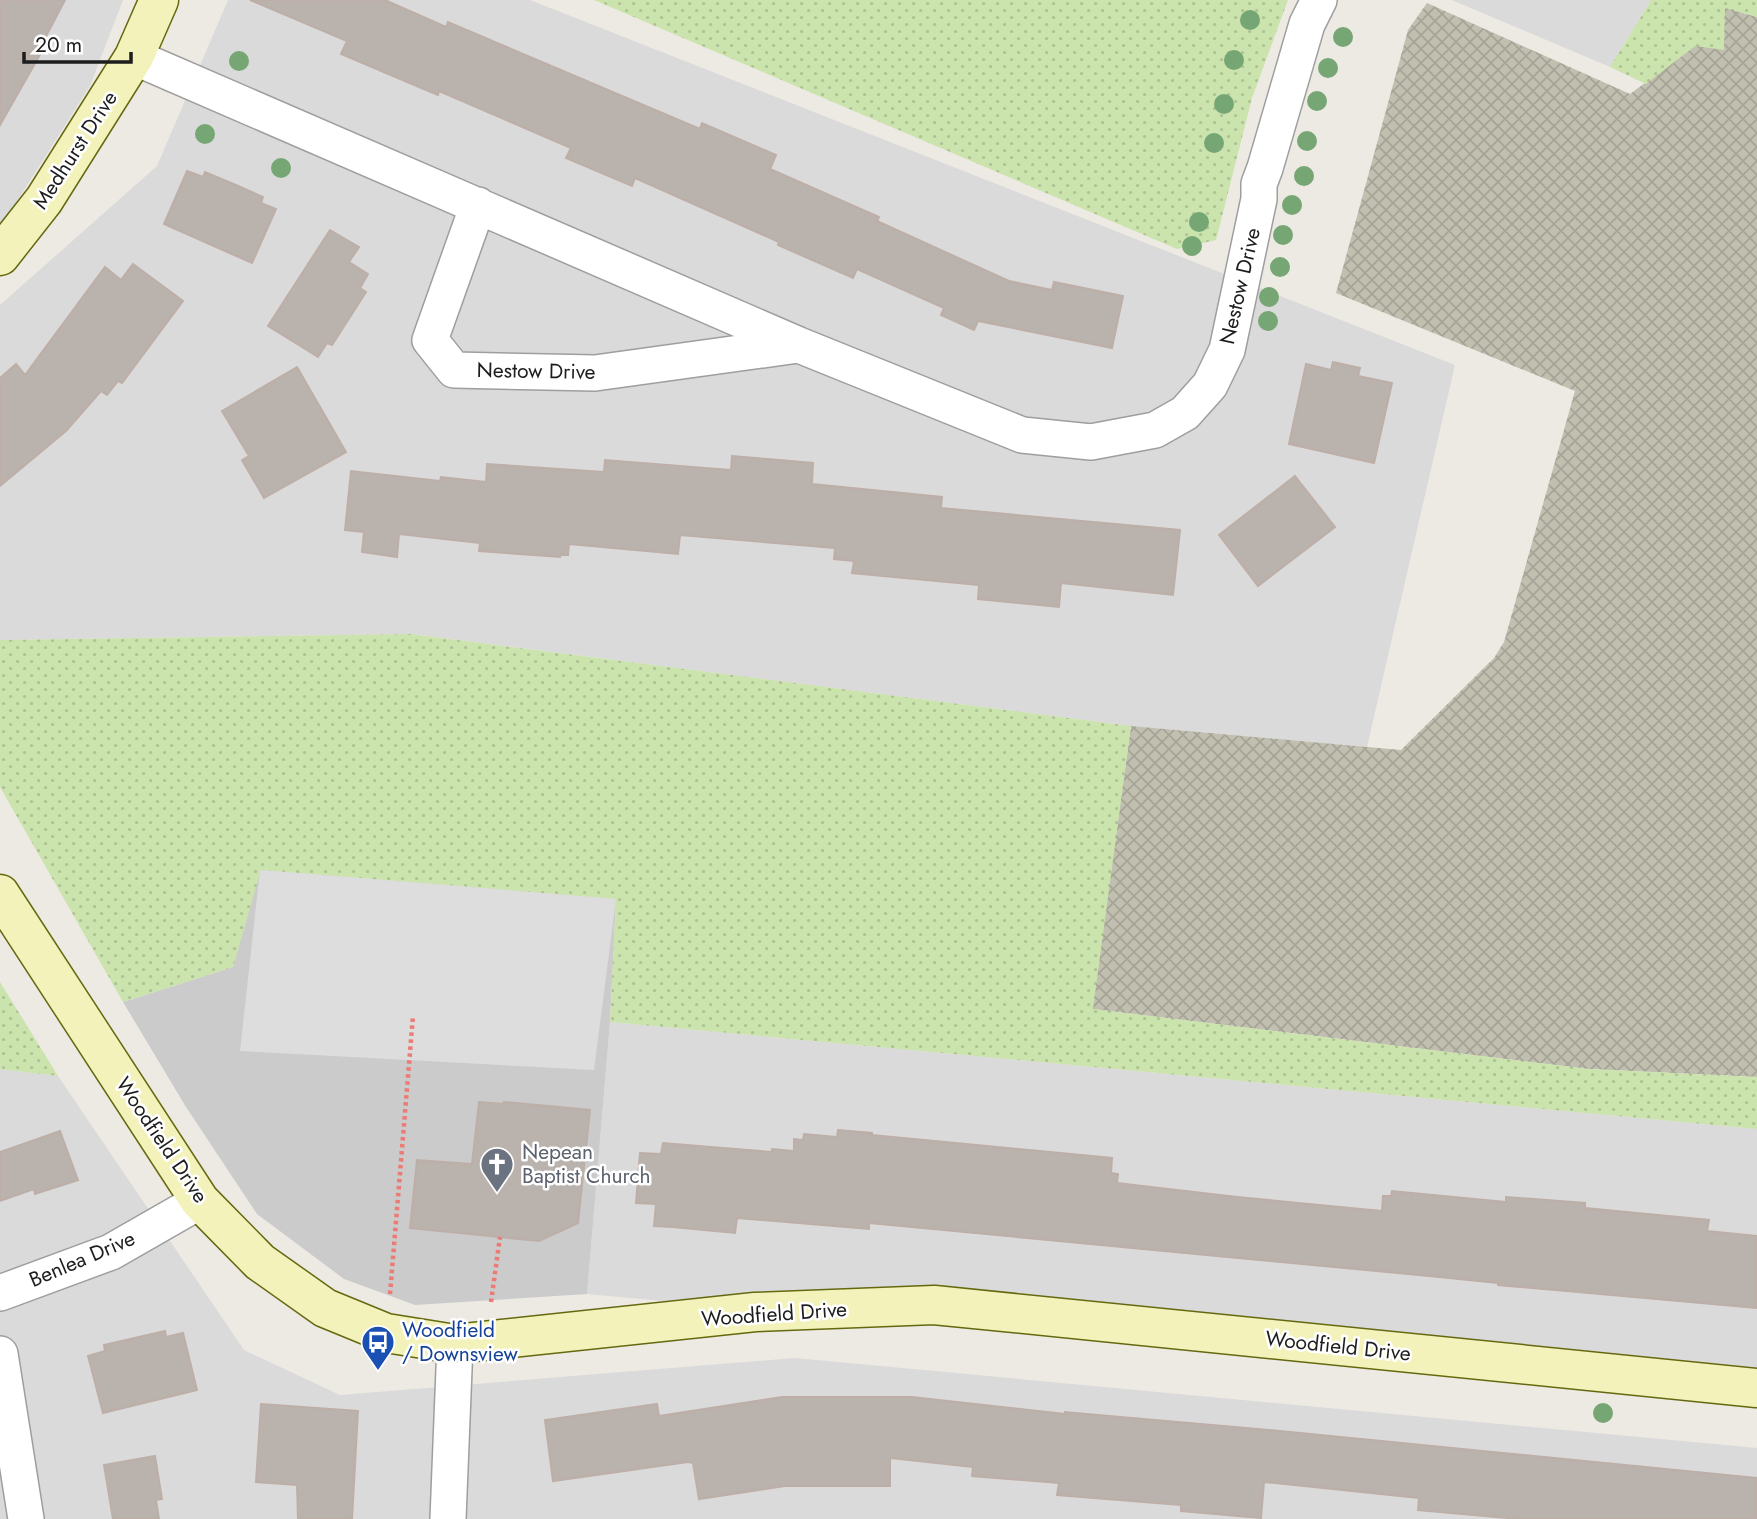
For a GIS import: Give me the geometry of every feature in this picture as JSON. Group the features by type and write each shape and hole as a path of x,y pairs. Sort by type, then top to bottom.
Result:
{"street":[{"name":"Medhurst Drive","path":"0,256 44,200 134,57 159,0"},
{"name":"Nestow Drive","path":"134,57 799,345 1022,435 1091,442 1155,430 1185,413 1210,385 1227,350 1259,199 1258,184 1307,24 1319,0"},
{"name":"Nestow Drive","path":"478,205 429,340 454,370 595,373 799,345"},
{"name":"Woodfield Drive","path":"0,894 200,1201 260,1262 292,1285 325,1308 386,1333 470,1343 755,1312 934,1305 1757,1388"},
{"name":"Benlea Drive","path":"0,1293 111,1252 200,1201"},
{"path":"448,1519 470,1343"},
{"path":"0,1354 26,1519"}],"path":[{"path":"386,1333 413,1016"},
{"path":"470,1343 500,1237"}],"shaded area":[{"path":"0,0 123,0 90,86 0,228"},
{"path":"228,0 530,0 1455,365 1367,747 1131,726 412,634 0,640 0,305 157,166"},
{"path":"1452,0 1651,0 1610,67"},
{"path":"1427,3 1630,94 1695,46 1724,7 1757,17 1757,1077 1589,1069 1092,1009 1131,726 1401,750 1494,658 1504,642 1575,391 1336,293 1408,30"},
{"path":"260,870 616,899 610,1022 587,1294 415,1305 344,1279 257,1214 186,1107 123,1002 233,967"},
{"path":"260,870 616,899 594,1070 240,1051"},
{"path":"610,1022 1757,1129 1757,1401 587,1294"},
{"path":"0,1069 58,1076 244,1350 340,1395 795,1358 1757,1448 1757,1519 0,1519"}],"green space":[{"path":"594,0 1288,0 1252,98 1216,240 1177,249"},
{"path":"1651,0 1757,0 1757,17 1725,8 1724,50 1695,46 1646,84 1610,67"},
{"path":"411,634 1131,726 1093,1009 1589,1069 1757,1077 1757,1129 610,1022 616,899 261,870 233,967 123,1002 0,787 0,640"},
{"path":"0,982 58,1076 0,1069"}],"building":[{"path":"0,0 65,0 43,42 46,44 0,125"},
{"path":"250,0 385,0 446,27 448,22 700,129 702,123 776,155 770,169 879,217 877,221 1009,281 1052,290 1054,282 1123,296 1112,348 978,321 974,330 941,315 944,308 857,269 853,278 635,178 632,186 566,158 571,148 439,91 438,95 341,54 347,41"},
{"path":"187,171 203,177 205,172 236,185 263,197 261,203 276,209 252,263 164,224"},
{"path":"330,230 359,247 349,262 368,274 360,288 366,292 332,345 327,343 318,357 268,326"},
{"path":"133,264 183,301 122,383 118,381 107,395 101,391 66,431 0,486 0,378 16,364 25,375 105,267 121,280"},
{"path":"1333,362 1360,368 1358,376 1392,383 1374,463 1289,444 1306,364 1331,370"},
{"path":"297,367 346,452 264,498 242,460 249,456 222,411"},
{"path":"732,456 813,463 812,484 942,497 941,508 1180,530 1173,595 1061,583 1059,607 978,599 979,585 852,573 854,561 834,559 835,548 680,535 678,554 569,544 568,555 560,557 479,551 480,543 399,534 397,557 362,552 364,532 345,530 351,471 440,481 441,477 486,482 487,464 604,472 605,460 731,470"},
{"path":"1295,476 1335,527 1258,586 1219,535"},
{"name":"Nepean Baptist Church","path":"479,1102 590,1110 578,1223 539,1241 410,1228 417,1160 472,1164"},
{"path":"838,1130 1112,1158 1111,1173 1118,1174 1117,1183 1237,1197 1382,1211 1383,1196 1391,1196 1392,1191 1506,1202 1506,1197 1585,1203 1585,1208 1709,1220 1707,1231 1757,1236 1757,1308 869,1223 869,1229 737,1218 735,1233 654,1226 656,1204 636,1203 640,1153 661,1154 663,1143 772,1152 772,1149 794,1151 794,1139 803,1140 804,1134 837,1137"},
{"path":"60,1131 78,1180 35,1194 34,1189 0,1201 0,1152"},
{"path":"165,1331 166,1337 183,1333 197,1390 103,1413 88,1356 105,1351 104,1345"},
{"path":"782,1397 912,1397 1065,1414 1269,1430 1757,1478 1757,1519 1518,1519 1418,1510 1419,1498 1264,1482 1261,1518 1181,1511 1181,1505 1057,1495 1059,1483 972,1476 973,1467 890,1458 890,1486 785,1486 699,1499 693,1463 688,1462 553,1481 545,1420 657,1404 659,1416"},
{"path":"261,1404 358,1411 352,1519 298,1519 297,1485 256,1482"},
{"path":"155,1456 162,1499 156,1500 159,1519 113,1519 104,1465"}],"place":[{"name":"Nepean Baptist Church","path":"497,1194"},
{"name":"Woodfield / Downsview","path":"378,1372"}]}
